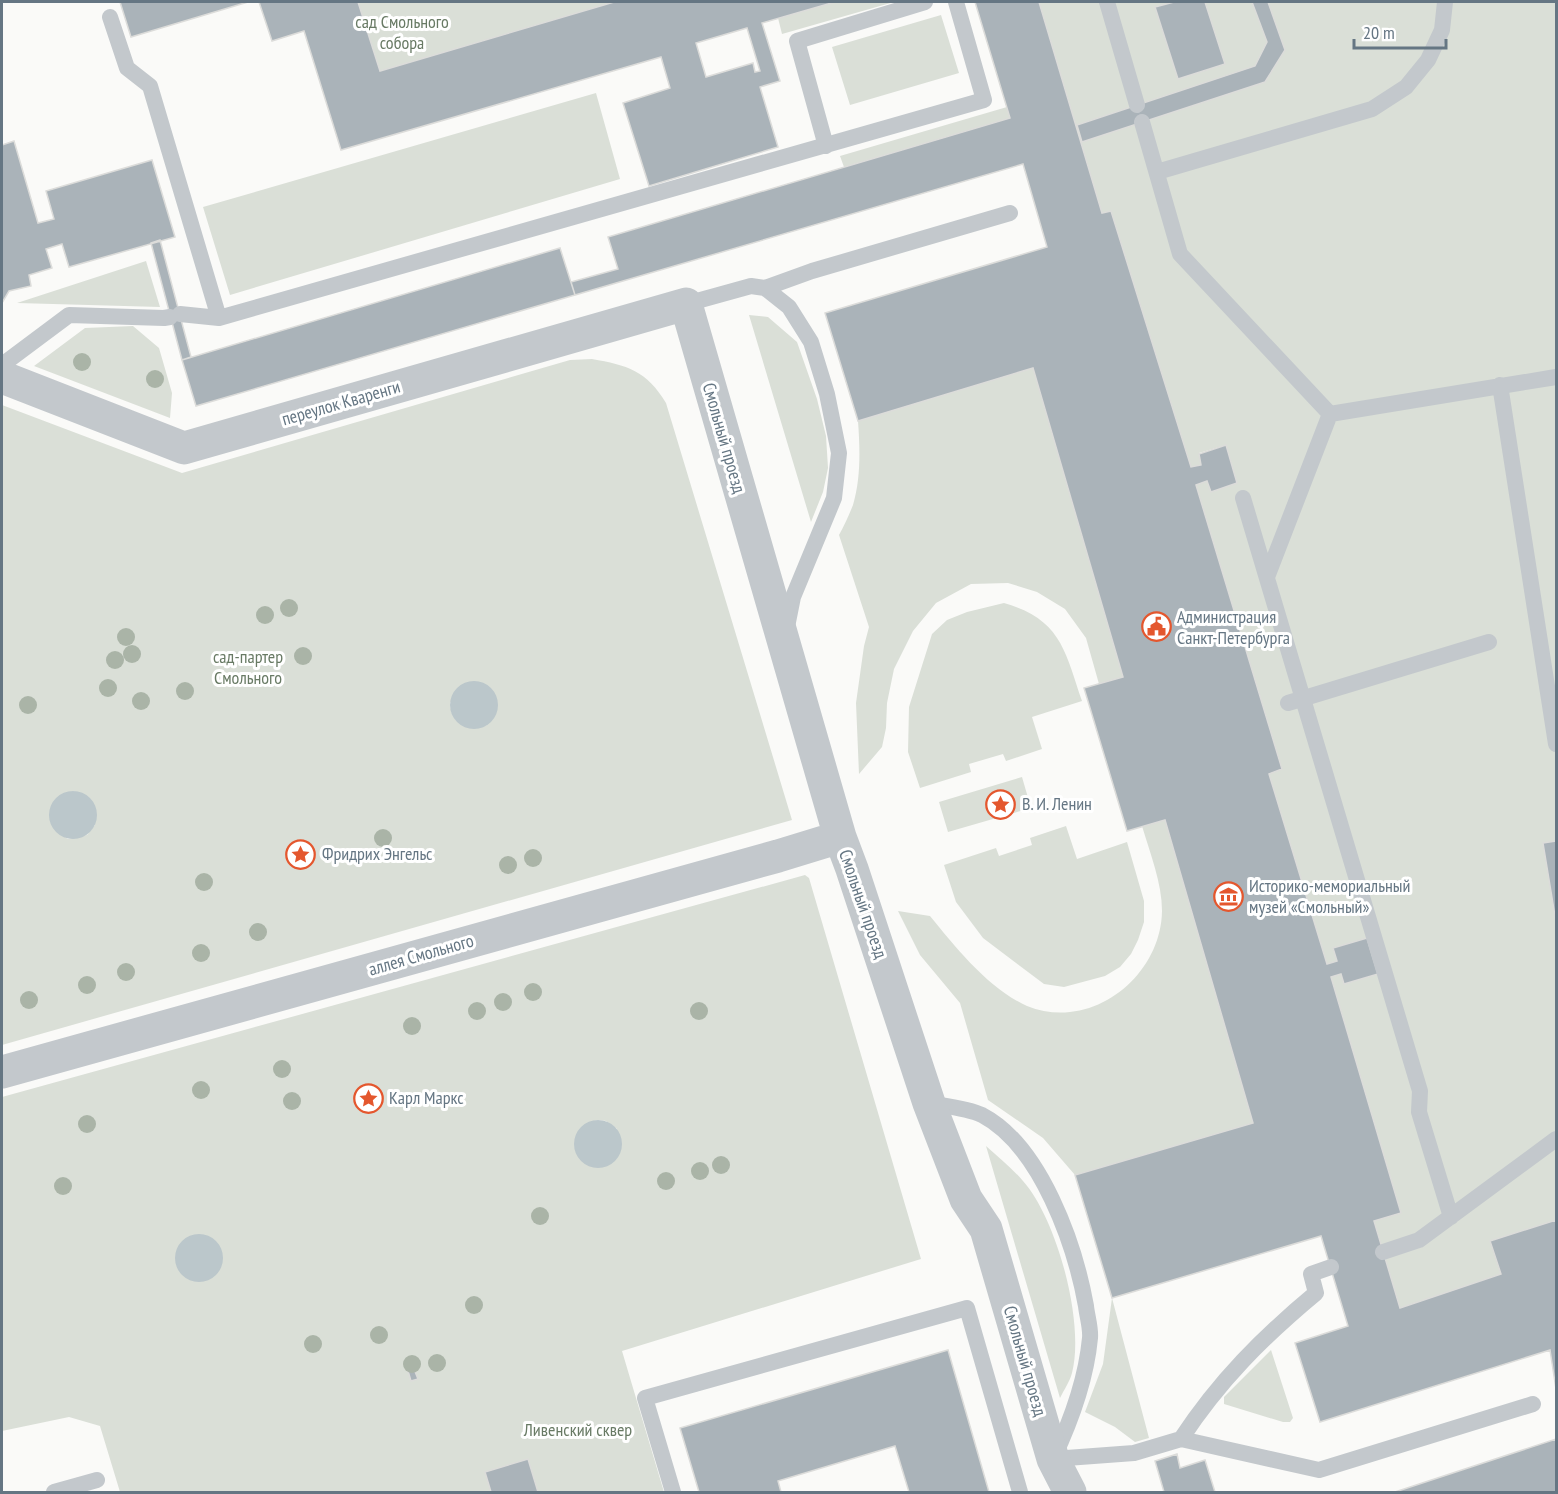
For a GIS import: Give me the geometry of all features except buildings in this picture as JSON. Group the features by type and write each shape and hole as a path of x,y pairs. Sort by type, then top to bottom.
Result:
{"street":[{"name":"переулок Кваренги","path":"2,377 184,448 686,304"},
{"name":"Смольный проезд","path":"686,304 840,837 929,1103 966,1199 986,1229 1053,1460 1070,1492"},
{"name":"аллея Смольного","path":"2,1072 840,837"}],"lane":[{"path":"826,146 797,41 925,2"},
{"path":"2,365 69,315 164,318 175,315 219,318 984,100 956,2"},
{"path":"1107,2 1137,105"},
{"path":"1157,172 1372,109 1406,87 1428,60 1443,30 1445,2"},
{"path":"110,17 128,68 150,86 219,318"},
{"path":"1142,122 1180,254 1330,414"},
{"path":"686,304 751,286 765,288 812,271 1010,213"},
{"path":"765,288 789,307 811,342 828,394 839,453 834,498 793,597 784,643"},
{"path":"1330,414 1557,377"},
{"path":"1500,385 1557,744"},
{"path":"1267,577 1330,414"},
{"path":"1244,498 1267,577 1295,700 1420,1091 1419,1112 1450,1217"},
{"path":"1295,700 1489,642"},
{"path":"929,1103 980,1114 988,1119 1017,1144 1034,1167 1059,1212 1081,1280 1091,1335 1071,1422 1053,1460"},
{"path":"1383,1252 1419,1240 1557,1139"},
{"path":"1181,1439 1204,1405 1253,1349 1277,1325 1316,1293 1311,1274 1331,1267"},
{"path":"673,1492 645,1398 967,1308 1020,1492"},
{"path":"1053,1460 1134,1453 1181,1439 1319,1470 1533,1404"},
{"path":"54,1492 97,1480"}],"green space":[{"name":"сад Смольного собора","path":"358,2 614,2 380,71"},
{"path":"835,2 894,2 782,34 778,18"},
{"path":"1039,2 1556,2 1556,1220 1490,1241 1501,1274 1400,1308 1374,1221 1401,1213 1331,977 1341,974 1337,961 1327,964 1269,774 1282,769 1196,485 1207,481 1211,491 1237,483 1226,445 1199,453 1201,465 1191,467 1111,211 1102,213"},
{"path":"941,15 959,73 850,105 832,47"},
{"path":"596,93 620,179 230,295 203,207"},
{"path":"1007,107 1010,118 844,167 840,156"},
{"path":"146,261 160,307 17,303"},
{"path":"749,315 768,317 797,342 817,399 826,436 828,468 823,492 811,522"},
{"path":"133,326 159,348 172,393 170,418 34,366 85,328"},
{"name":"сад-партер Смольного","path":"592,359 635,371 651,383 666,403 792,820 2,1045 2,405 182,473 570,360","holes":["450,702 487,725 473,728 461,724 453,715","74,791 95,825 87,835 68,839 56,831 61,795"]},
{"path":"1033,368 1123,677 1099,684 1086,638 1065,609 1037,592 1008,583 971,584 936,603 913,631 894,669 882,747 859,774 856,703 869,627 839,535 853,505 859,474 858,421"},
{"path":"1004,603 1038,618 1058,639 1071,667 1082,701 1032,717 1042,749 1006,761 1003,754 969,764 971,772 920,788 908,752 909,707 932,634 947,620 967,612"},
{"path":"1022,777 1031,808 948,832 939,802"},
{"path":"1165,820 1253,1123 1075,1175 1043,1138 988,1100 960,1003 920,955 898,911 930,916 986,978 1013,999 1027,1006 1051,1012 1075,1011 1098,1005 1118,993 1136,977 1159,935 1162,911 1160,890 1142,826"},
{"path":"1066,826 1077,859 1127,842 1144,901 1144,922 1131,954 1120,967 1105,976 1064,987 1044,984 983,938 956,902 944,865 996,848 999,856 1032,845 1030,838"},
{"name":"Ливенский сквер","path":"805,875 809,878 921,1259 622,1351 664,1492 120,1492 100,1426 69,1417 2,1431 2,1097","holes":["599,1120 606,1121 617,1129 575,1148 576,1137 581,1129","178,1248 194,1281 178,1268 176,1259"]},
{"path":"986,1146 1019,1176 1035,1198 1047,1220 1065,1272 1075,1327 1075,1352 1071,1376 1060,1398"},
{"path":"1112,1298 1149,1438 1135,1442 1115,1427 1085,1412 1103,1364"},
{"path":"1271,1350 1293,1418 1290,1422 1283,1422 1224,1404 1224,1397"}],"shaded area":[{"path":"474,681 491,688 498,705 491,722 474,729 457,722 450,705 457,688"},
{"path":"73,791 90,798 97,815 90,832 73,839 56,832 49,815 56,798"},
{"path":"598,1120 615,1127 622,1144 615,1161 598,1168 581,1161 574,1144 581,1127"},
{"path":"199,1234 216,1241 223,1258 216,1275 199,1282 182,1275 175,1258 182,1241"}],"place":[{"name":"Администрация Санкт-Петербурга","path":"1156,627"},
{"name":"В. И. Ленин","path":"1001,804"},
{"name":"Фридрих Энгельс","path":"301,854"},
{"name":"Историко-мемориальный музей «Смольный»","path":"1228,896"},
{"name":"Карл Маркс","path":"368,1098"}]}
